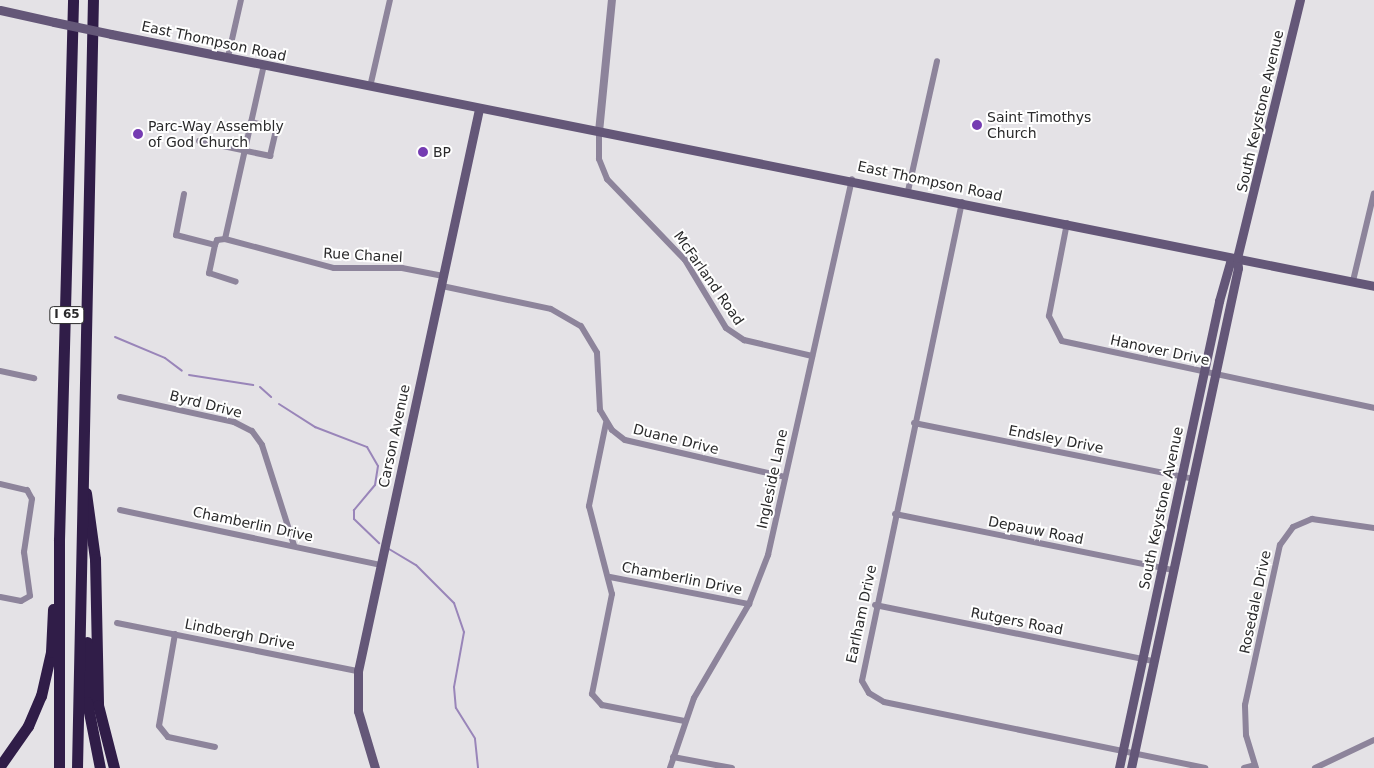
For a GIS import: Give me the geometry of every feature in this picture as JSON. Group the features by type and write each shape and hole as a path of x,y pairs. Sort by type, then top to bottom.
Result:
{"highway":[{"name":"I 65","path":"59,768 59,540 74,0"},
{"name":"I 65","path":"77,768 93,0"},
{"path":"84,472 90,523 98,705 114,768"},
{"path":"90,523 87,702 100,768"},
{"path":"0,766 16,745 33,716 47,674 59,540"},
{"path":"0,761 16,745"}],"main road":[{"name":"South Keystone Avenue","path":"1130,768 1193,479 1237,258 1300,0"},
{"name":"East Thompson Road","path":"0,10 423,98 852,179 1374,286"},
{"name":"Carson Avenue","path":"374,768 358,711 358,670 479,109"},
{"name":"South Keystone Avenue","path":"1119,768 1204,372 1226,277 1237,258"}],"street":[{"path":"228,57 241,0"},
{"path":"370,87 390,0"},
{"name":"McFarland Road","path":"612,0 599,132 599,159 607,179 684,260 726,328 744,340 812,356"},
{"path":"908,191 938,61"},
{"path":"236,282 210,273 216,240 225,239 264,65"},
{"path":"199,141 270,156 277,132 251,122"},
{"name":"Ingleside Lane","path":"670,768 684,721 749,604 768,555 852,179"},
{"path":"1353,282 1374,193"},
{"path":"184,194 176,235 215,245"},
{"name":"Earlham Drive","path":"962,202 861,672 866,689 876,699 1205,768"},
{"name":"Hanover Drive","path":"1067,223 1049,313 1056,335 1068,344 1374,408"},
{"name":"Rue Chanel","path":"225,239 318,266 402,268 443,276"},
{"path":"442,286 552,309 581,326 597,353 597,399 606,423 589,506 610,577 611,606 594,699 602,705 684,721"},
{"path":"0,371 34,378"},
{"name":"Byrd Drive","path":"120,397 234,422 252,432 262,445 294,546"},
{"name":"Duane Drive","path":"606,423 636,444 785,477"},
{"name":"Endsley Drive","path":"914,423 1193,479"},
{"path":"0,484 30,492 24,552 30,588 27,600 0,597"},
{"name":"Chamberlin Drive","path":"120,510 380,565"},
{"name":"Depauw Road","path":"895,514 1173,570"},
{"name":"Rosedale Drive","path":"1256,767 1246,735 1245,705 1280,546 1293,527 1312,519 1374,528"},
{"name":"Chamberlin Drive","path":"610,577 749,604"},
{"name":"Rutgers Road","path":"875,605 1153,661"},
{"name":"Lindbergh Drive","path":"117,623 358,670"},
{"path":"175,634 159,726 168,737 215,747"},
{"path":"1315,768 1374,740"},
{"path":"673,757 732,768"},
{"path":"1244,768 1256,767"}],"waterway":[{"path":"115,337 165,358 182,371"},
{"path":"189,375 253,385"},
{"path":"260,387 271,397"},
{"path":"279,404 315,427 367,447 378,466 375,485 354,510 354,519 379,543"},
{"path":"389,549 416,565 454,603 464,632 454,687 456,708 475,739 478,768"}],"place":[{"name":"Saint Timothys Church","path":"977,125"},
{"name":"Parc-Way Assembly of God Church","path":"138,134"},
{"name":"BP","path":"423,152"}]}
